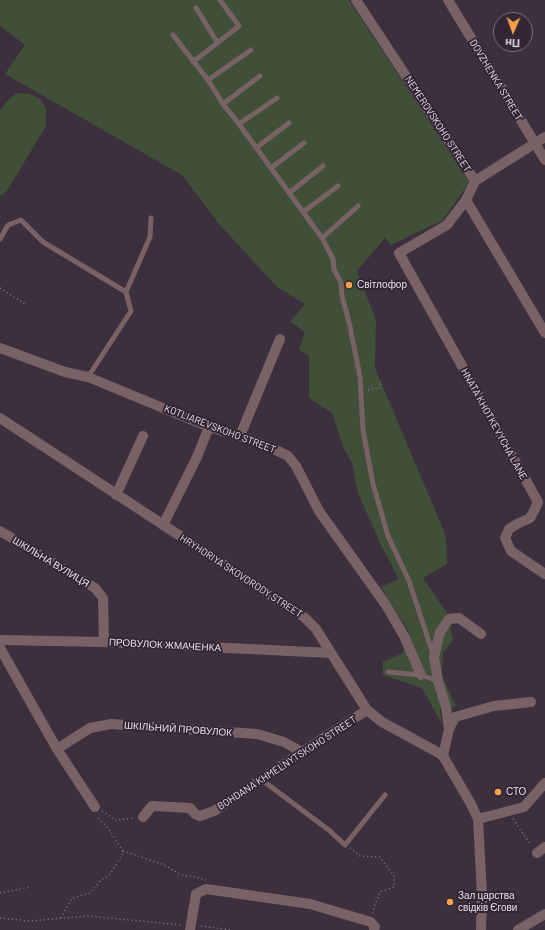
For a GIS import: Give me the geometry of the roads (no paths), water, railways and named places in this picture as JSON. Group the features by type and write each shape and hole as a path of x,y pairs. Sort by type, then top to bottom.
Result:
{"street":[{"name":"NEMEROVSKOHO STREET","path":"356,0 475,181 466,200 447,225 399,253"},
{"name":"DOVZHENKA STREET","path":"448,0 545,160"},
{"path":"475,181 545,137"},
{"path":"466,200 545,333"},
{"name":"HNATA KHOTKEVYCHA LANE","path":"399,253 538,502 530,518 509,529 506,538 511,551 545,574"},
{"path":"240,436 280,339"},
{"name":"KOTLIAREVSKOHO STREET","path":"0,348 65,372 88,377 209,427 240,436 288,456 296,466 319,511 386,605 404,636 421,674"},
{"name":"HRYHORIYA SKOVORODY STREET","path":"0,418 304,617 316,629 367,710 382,722 443,756"},
{"path":"163,525 197,457 209,427"},
{"path":"116,495 143,436"},
{"name":"ШКІЛЬНА ВУЛИЦЯ","path":"0,531 95,588 103,598 104,642"},
{"path":"449,729 446,708 438,681 434,657 440,632 449,619 459,618 481,634"},
{"name":"ПРОВУЛОК ЖМАЧЕНКА","path":"0,640 104,642 331,653"},
{"path":"0,648 57,749 95,807"},
{"path":"481,930 482,895 478,819 443,756 449,729 455,717 494,706 531,702"},
{"name":"BOHDANA KHMELNYTSKOHO STREET","path":"143,817 152,806 190,808 195,814 200,816 214,811 367,710"},
{"name":"ШКІЛЬНИЙ ПРОВУЛОК","path":"57,749 90,728 112,724 257,734 284,742 302,752"},
{"path":"478,819 524,807 545,783"},
{"path":"190,928 196,894 206,889 310,904 372,926"},
{"path":"518,930 545,914"}],"lane":[{"path":"193,62 239,26 220,0"},
{"path":"196,8 217,42"},
{"path":"173,35 208,80 223,104 322,238 332,259 334,270 341,283 342,296 360,377 363,430 373,484 388,536 409,581 434,657"},
{"path":"208,80 251,50"},
{"path":"223,104 260,76"},
{"path":"239,124 277,98"},
{"path":"256,148 289,123"},
{"path":"271,168 304,143"},
{"path":"289,193 322,166"},
{"path":"303,212 338,186"},
{"path":"322,238 358,206"},
{"path":"88,377 131,311 126,292 150,237 152,218"},
{"path":"0,239 8,225 21,220 43,242 126,292"},
{"path":"388,672 421,674 438,681"},
{"path":"262,780 330,831 345,845 385,795"}],"place":[{"name":"Світлофор","path":"349,285"},
{"name":"СТО","path":"498,792"},
{"name":"Зал царства свідків Єгови","path":"450,902"}]}
